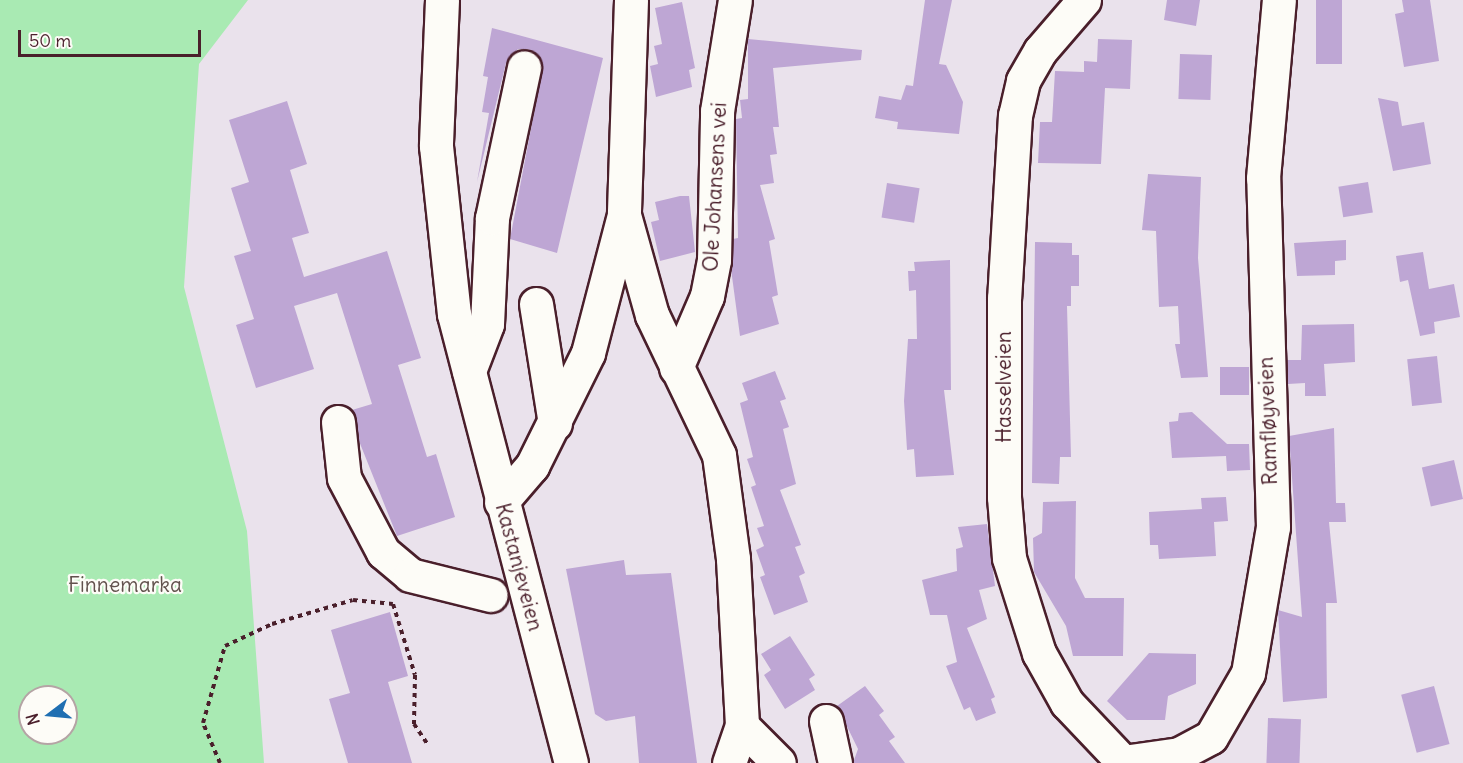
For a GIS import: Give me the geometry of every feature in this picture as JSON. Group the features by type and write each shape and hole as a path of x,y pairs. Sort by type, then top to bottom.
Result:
{"street":[{"name":"Kastanjeveien","path":"442,0 436,146 454,314 501,502 571,763"},
{"path":"501,502 532,466 555,424 588,353 624,215 631,0"},
{"name":"Ole Johansens vei","path":"676,368 707,296 714,260 717,111 735,0"},
{"name":"Hasselveien","path":"1084,0 1040,51 1023,81 1015,115 1004,298 1004,497 1009,558 1039,653 1067,703 1123,762"},
{"name":"Ramfløyveien","path":"1123,762 1179,754 1211,737 1248,673 1273,527 1263,178 1279,0"},
{"path":"469,371 487,324 492,218 524,67"},
{"path":"624,215 652,315 719,455 733,559 742,726 729,763"},
{"path":"536,304 555,424"},
{"path":"338,422 344,478 383,552 410,575 491,595"},
{"path":"826,722 835,763"},
{"path":"742,726 779,763"}],"path":[{"path":"220,763 203,723 225,646 272,624 353,600 393,604 415,675 414,724 427,743"}],"green space":[{"name":"Finnemarka","path":"0,0 248,0 199,64 184,287 247,531 264,763 0,763"}],"building":[{"path":"925,0 952,0 939,64 946,65 963,102 959,134 897,129 898,122 875,118 879,96 901,100 906,85 913,86"},
{"path":"1167,0 1200,0 1196,26 1164,20"},
{"path":"1316,0 1342,0 1342,64 1316,64"},
{"path":"1402,0 1430,0 1439,61 1404,67 1395,14 1404,12"},
{"path":"682,2 695,68 689,70 692,87 656,97 650,66 658,64 654,46 662,44 655,8"},
{"path":"492,28 603,58 557,253 510,239 542,71 542,61 528,49 518,49 506,63 477,182 489,113 482,112 488,77 483,76"},
{"path":"748,39 862,50 861,60 773,68 779,127 773,127 777,154 770,155 774,183 760,185 775,239 769,241 778,295 772,297 779,324 740,336 731,269 733,239 738,238 736,119 742,118 740,100 748,99"},
{"path":"1098,39 1132,40 1130,89 1105,88 1101,164 1038,163 1040,122 1052,122 1055,71 1084,72 1084,61 1097,62"},
{"path":"1180,54 1212,55 1210,100 1178,99"},
{"path":"1378,98 1398,102 1402,126 1424,122 1431,164 1393,171"},
{"path":"287,101 307,164 290,170 309,233 292,238 304,277 387,251 421,358 398,365 427,457 436,454 455,517 397,536 359,441 352,410 372,404 337,293 294,306 314,369 256,388 236,325 254,319 234,256 251,251 231,188 249,182 229,120"},
{"path":"1148,174 1201,177 1198,258 1208,377 1181,378 1175,344 1180,344 1178,306 1159,307 1156,231 1142,230"},
{"path":"1368,182 1373,213 1343,217 1338,187"},
{"path":"887,183 920,188 914,223 882,218"},
{"path":"689,196 695,252 660,261 651,222 659,220 655,202"},
{"path":"1346,240 1346,260 1335,261 1335,275 1297,276 1294,243"},
{"path":"1035,242 1072,243 1072,255 1079,255 1079,286 1071,286 1071,306 1067,306 1071,457 1060,457 1059,484 1032,483"},
{"path":"1423,252 1429,289 1454,284 1460,317 1434,322 1435,333 1420,336 1408,280 1400,282 1396,256"},
{"path":"950,260 951,390 944,390 954,475 916,477 914,449 907,450 904,401 908,339 917,339 916,290 909,291 908,271 915,271 914,262"},
{"path":"1354,324 1355,362 1324,364 1326,396 1305,396 1305,383 1288,384 1287,360 1301,360 1302,325"},
{"path":"1437,356 1442,403 1412,406 1407,359"},
{"path":"1220,367 1249,367 1249,395 1220,395"},
{"path":"775,371 786,399 780,401 789,427 783,429 796,484 780,490 801,545 795,547 805,573 799,576 808,602 774,615 760,577 765,575 756,550 764,546 757,528 764,526 751,487 756,485 747,459 753,457 740,403 748,400 742,383"},
{"path":"1192,412 1227,444 1249,444 1250,470 1227,471 1226,456 1172,458 1169,422 1178,421 1179,413"},
{"path":"1334,428 1336,503 1345,503 1346,522 1329,522 1337,603 1326,603 1327,698 1283,702 1278,610 1302,617 1289,436"},
{"path":"1454,460 1463,499 1431,506 1422,467"},
{"path":"1226,497 1228,521 1214,522 1216,556 1159,559 1158,545 1150,545 1149,512 1202,509 1201,498"},
{"path":"1076,501 1075,578 1085,598 1124,598 1123,656 1073,656 1066,626 1034,572 1033,538 1042,533 1043,502"},
{"path":"987,524 995,586 979,590 987,619 967,628 995,697 991,699 996,713 976,721 970,707 964,710 946,666 957,662 947,615 930,615 922,580 957,571 956,549 963,547 958,527"},
{"path":"624,560 626,575 671,573 697,763 639,763 635,716 606,721 595,714 566,569"},
{"path":"390,612 408,676 388,682 412,763 348,763 329,699 350,693 331,630"},
{"path":"790,636 815,675 809,679 815,690 785,709 764,675 771,670 761,654"},
{"path":"1149,653 1196,654 1196,684 1168,696 1165,720 1127,720 1107,701"},
{"path":"865,686 884,711 879,715 895,737 889,741 905,763 853,763 858,749 837,706"},
{"path":"1434,686 1450,744 1417,753 1401,695"},
{"path":"1268,718 1301,719 1299,763 1266,763"}]}
